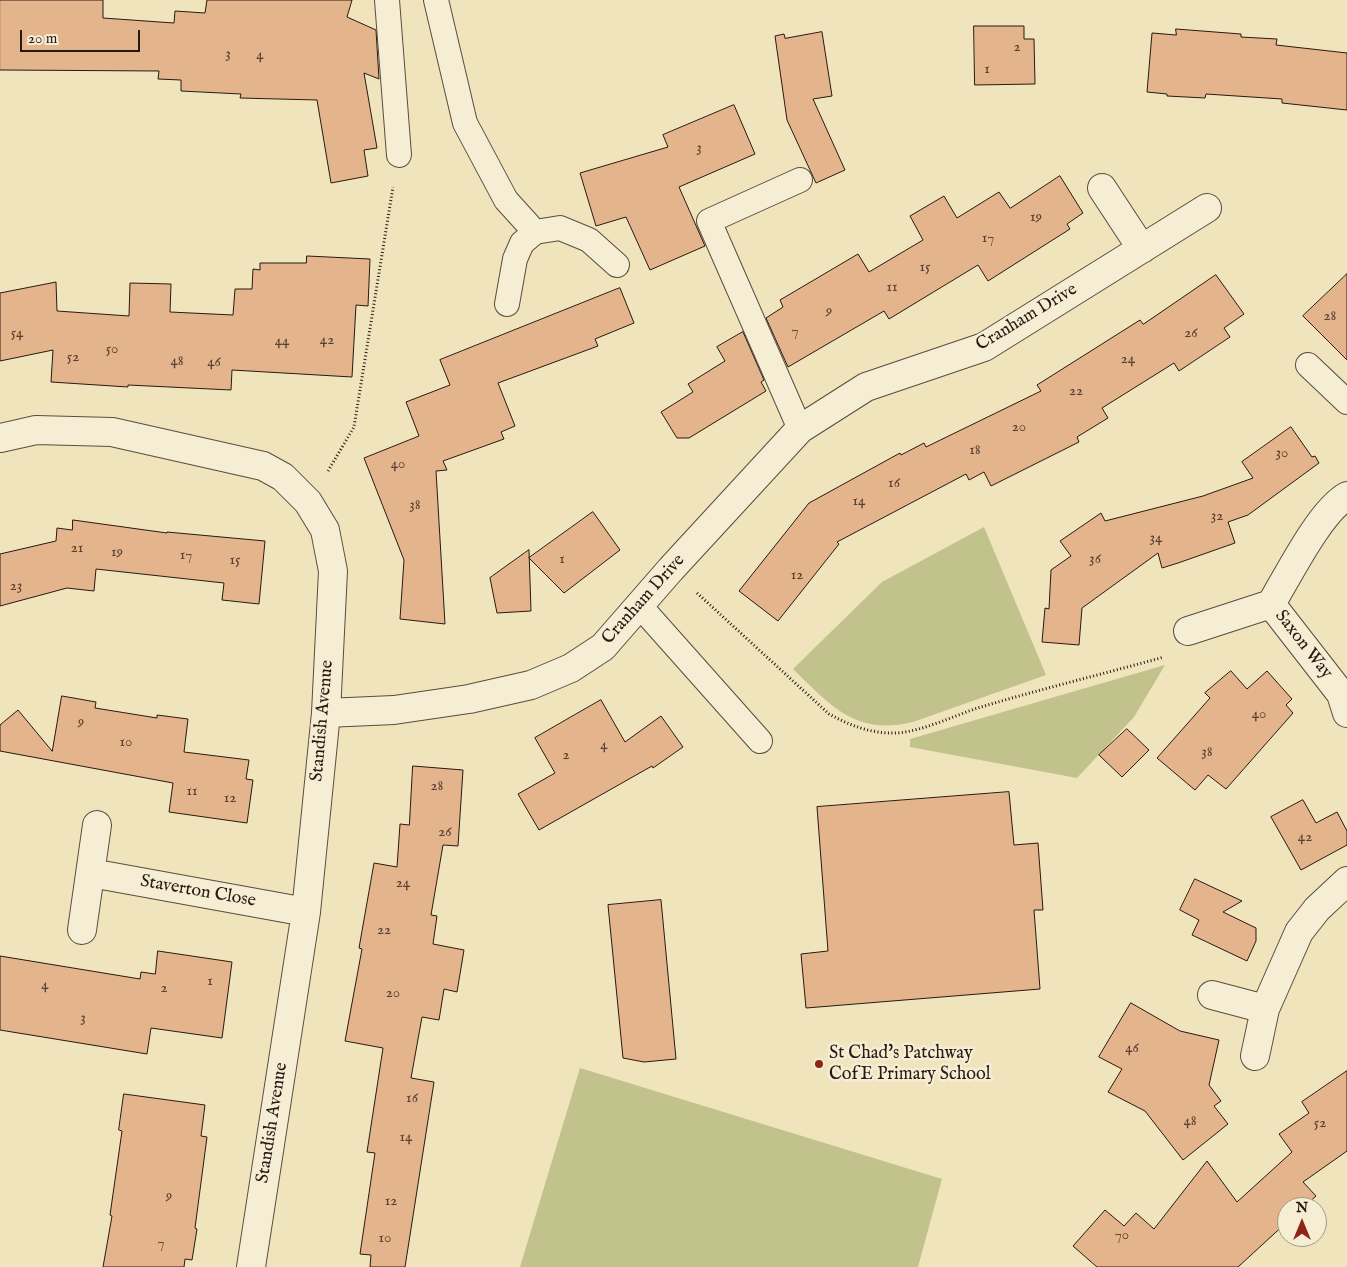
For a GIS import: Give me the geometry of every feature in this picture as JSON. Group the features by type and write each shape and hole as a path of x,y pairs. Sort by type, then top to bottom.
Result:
{"street":[{"path":"1102,188 1142,248"},
{"name":"Cranham Drive","path":"326,713 403,709 469,700 531,685 571,668 603,647 671,569 800,428 866,387 984,347 1207,208"},
{"name":"Standish Avenue","path":"0,438 36,430 112,432 263,466 283,477 308,502 325,530 334,571 326,713 306,912 251,1267"},
{"name":"Saxon Way","path":"1188,631 1271,604 1322,520 1341,499 1347,496"},
{"name":"Saxon Way","path":"1271,604 1341,694 1347,713"},
{"path":"82,930 97,825"},
{"name":"Staverton Close","path":"91,873 306,912"},
{"path":"1255,1056 1265,1009 1299,932 1317,909 1347,882"},
{"path":"1212,994 1265,1009"}],"lane":[{"path":"386,0 399,155"},
{"path":"436,0 465,123 506,200 534,232"},
{"path":"800,180 709,221 800,428"},
{"path":"507,304 515,259 522,242 534,232 560,228 589,240 617,265"},
{"path":"1308,365 1347,402"},
{"path":"639,605 760,741"}],"path":[{"path":"308,502 354,426 399,155"},
{"path":"671,569 829,714 851,726 880,733 899,733 919,728 981,708 1183,651 1188,631"}],"green space":[{"path":"984,527 1046,675 913,722 876,725 846,715 820,695 793,669 882,582"},
{"path":"1165,665 1134,717 1077,778 910,747 910,739"},
{"path":"580,1068 942,1179 918,1267 520,1267"}],"building":[{"path":"0,0 103,0 103,18 174,23 175,11 205,13 207,0 352,0 347,17 376,30 379,79 364,73 377,148 364,150 368,176 331,183 317,100 240,98 241,94 181,91 181,80 158,79 159,71 0,70"},
{"path":"974,26 1024,26 1024,39 1034,39 1035,84 975,85"},
{"path":"1176,29 1241,34 1241,37 1277,39 1276,45 1347,53 1347,110 1282,103 1282,99 1206,94 1205,98 1167,96 1167,94 1147,92 1152,33 1176,35"},
{"path":"822,32 832,96 813,99 845,170 816,183 787,120 775,36 784,34 785,38"},
{"path":"734,105 755,154 679,187 705,246 650,270 626,217 596,226 580,173 668,147 663,135"},
{"path":"1060,176 1083,213 1067,224 1070,229 988,281 978,265 889,319 884,311 788,367 766,318 783,307 780,300 858,254 869,272 923,240 910,216 944,196 957,218 999,192 1010,208"},
{"path":"307,256 370,259 368,306 356,305 352,377 232,370 231,390 128,385 128,387 51,382 53,350 0,361 0,293 56,282 57,311 129,316 130,283 171,284 170,312 233,315 235,289 252,289 253,269 260,270 260,263 306,263"},
{"path":"1347,274 1347,360 1303,316"},
{"path":"1216,275 1244,314 1224,328 1230,337 1179,371 1174,363 1102,408 1108,418 1077,437 1079,442 991,486 984,472 969,480 966,474 837,542 839,544 778,621 739,591 809,503 900,453 901,455 924,443 926,447 1041,391 1037,385 1140,320 1143,324"},
{"path":"620,288 634,323 595,339 598,346 498,383 515,426 501,432 504,439 443,461 447,470 436,471 445,624 400,619 404,560 364,458 419,436 406,402 450,385 440,360"},
{"path":"743,332 764,380 761,382 766,391 689,438 677,438 661,412 693,392 688,384 725,361 717,347"},
{"path":"1291,427 1312,457 1315,456 1319,463 1248,515 1228,522 1235,543 1162,568 1158,553 1082,608 1079,645 1042,642 1045,608 1049,609 1051,570 1071,556 1060,541 1101,513 1105,521 1203,496 1253,478 1242,462"},
{"path":"593,512 620,550 564,593 529,558"},
{"path":"73,520 167,533 265,541 259,604 222,600 224,583 96,569 94,591 67,588 0,606 0,554 56,541 57,528 72,530"},
{"path":"529,550 531,611 497,613 490,578"},
{"path":"1231,671 1247,689 1267,671 1292,699 1286,705 1293,713 1226,789 1208,775 1195,790 1157,758 1210,698 1205,693"},
{"path":"62,696 96,702 95,708 157,718 157,715 188,719 184,752 249,760 246,779 253,780 247,823 169,812 173,783 0,751 0,725 18,710 52,751"},
{"path":"601,700 625,742 661,716 683,747 653,768 652,766 539,830 518,794 555,773 535,738"},
{"path":"1127,729 1149,750 1122,777 1099,755"},
{"path":"413,766 463,770 458,846 443,845 431,915 437,916 433,944 464,950 457,992 444,989 439,1020 422,1017 411,1078 434,1082 405,1267 370,1267 371,1255 360,1254 375,1153 367,1152 383,1048 345,1041 362,949 359,948 374,863 397,867 400,824 409,825"},
{"path":"1009,792 1014,845 1038,843 1043,910 1034,910 1040,989 806,1008 801,954 828,951 817,807"},
{"path":"1303,800 1316,823 1337,812 1347,831 1347,845 1301,870 1271,817"},
{"path":"1195,879 1242,901 1223,912 1256,928 1256,941 1247,961 1192,935 1199,920 1180,910"},
{"path":"661,900 676,1059 644,1062 623,1058 608,905"},
{"path":"158,951 232,962 222,1038 151,1028 147,1054 0,1030 0,956 140,979 141,972 155,974"},
{"path":"1131,1003 1180,1031 1219,1040 1209,1085 1221,1101 1214,1106 1228,1124 1183,1160 1145,1111 1108,1092 1122,1069 1099,1057"},
{"path":"1347,1071 1347,1151 1303,1182 1315,1197 1277,1197 1277,1231 1238,1267 1097,1267 1073,1246 1105,1210 1124,1226 1136,1213 1154,1229 1207,1161 1237,1202 1292,1152 1279,1134 1309,1113 1302,1102"},
{"path":"124,1094 205,1105 201,1136 207,1137 195,1228 197,1229 192,1260 185,1259 184,1267 103,1267 112,1216 110,1215 122,1131 119,1130"}],"place":[{"name":"St Chad's Patchway CofE Primary School","path":"819,1064"}]}
